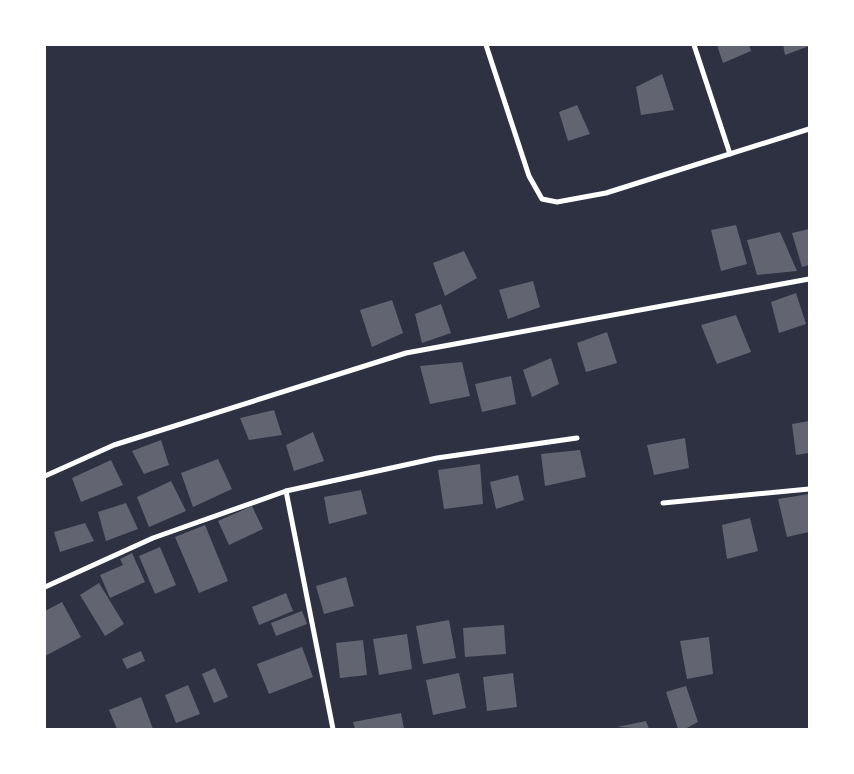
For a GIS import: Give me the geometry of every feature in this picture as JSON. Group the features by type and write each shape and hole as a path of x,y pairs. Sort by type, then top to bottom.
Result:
{"street":[{"path":"486,45 529,176 542,199 557,202 606,193 809,129"},
{"path":"694,45 730,154"},
{"path":"45,476 114,445 406,353 809,280"},
{"path":"45,588 153,538 286,491 437,458 577,438"},
{"path":"663,503 809,489"},
{"path":"286,491 333,729"}],"building":[{"path":"717,45 749,45 751,51 723,63"},
{"path":"783,45 809,45 809,46 785,55"},
{"path":"662,74 674,110 641,115 636,87"},
{"path":"577,105 590,134 568,141 559,112"},
{"path":"736,225 747,264 721,271 711,230"},
{"path":"809,229 809,265 802,267 792,233"},
{"path":"780,232 797,271 757,275 747,240"},
{"path":"464,251 477,278 445,296 433,263"},
{"path":"533,281 540,307 508,319 499,290"},
{"path":"796,293 806,324 779,333 771,302"},
{"path":"392,300 403,333 372,347 360,310"},
{"path":"441,304 451,333 422,343 415,314"},
{"path":"736,315 751,352 717,364 701,325"},
{"path":"607,332 617,363 586,372 577,343"},
{"path":"551,358 559,384 532,397 523,370"},
{"path":"462,362 470,396 430,404 420,366"},
{"path":"511,376 516,404 482,412 475,384"},
{"path":"274,410 282,435 249,440 240,418"},
{"path":"809,421 809,453 796,455 792,424"},
{"path":"313,432 324,461 294,471 286,445"},
{"path":"685,438 689,468 654,475 647,445"},
{"path":"161,440 169,465 144,474 132,451"},
{"path":"580,450 586,477 545,486 541,454"},
{"path":"218,459 232,489 193,507 181,473"},
{"path":"111,460 123,485 81,502 72,478"},
{"path":"480,464 483,504 444,509 438,470"},
{"path":"518,475 524,500 496,509 490,482"},
{"path":"171,481 186,511 149,527 137,497"},
{"path":"361,490 367,514 329,524 324,497"},
{"path":"809,494 809,532 787,537 778,499"},
{"path":"126,503 138,529 106,541 98,512"},
{"path":"252,506 263,529 229,545 218,521"},
{"path":"750,518 758,551 727,559 722,525"},
{"path":"85,523 94,541 60,552 54,532"},
{"path":"205,525 228,581 199,593 175,537"},
{"path":"160,547 176,585 155,594 139,556"},
{"path":"132,553 145,582 110,598 100,575 123,565 120,559"},
{"path":"346,577 354,606 324,614 316,586"},
{"path":"99,583 124,624 105,636 80,595"},
{"path":"286,593 293,611 259,625 252,607"},
{"path":"62,602 81,637 45,656 45,611"},
{"path":"302,611 307,624 276,636 271,623"},
{"path":"449,620 456,658 423,664 416,626"},
{"path":"504,625 506,654 465,657 463,628"},
{"path":"407,634 412,669 379,675 373,639"},
{"path":"709,637 713,674 687,679 680,641"},
{"path":"363,640 367,675 340,678 336,643"},
{"path":"302,647 313,677 269,694 257,664"},
{"path":"141,651 145,661 127,669 122,659"},
{"path":"215,668 228,697 214,703 202,674"},
{"path":"459,673 466,708 433,715 426,680"},
{"path":"513,673 517,707 487,711 483,677"},
{"path":"188,685 200,714 176,723 165,695"},
{"path":"686,686 698,722 685,729 678,729 666,692"},
{"path":"141,697 153,729 117,729 109,710"},
{"path":"401,713 404,729 355,729 353,722"},
{"path":"646,721 649,729 617,727"}]}
